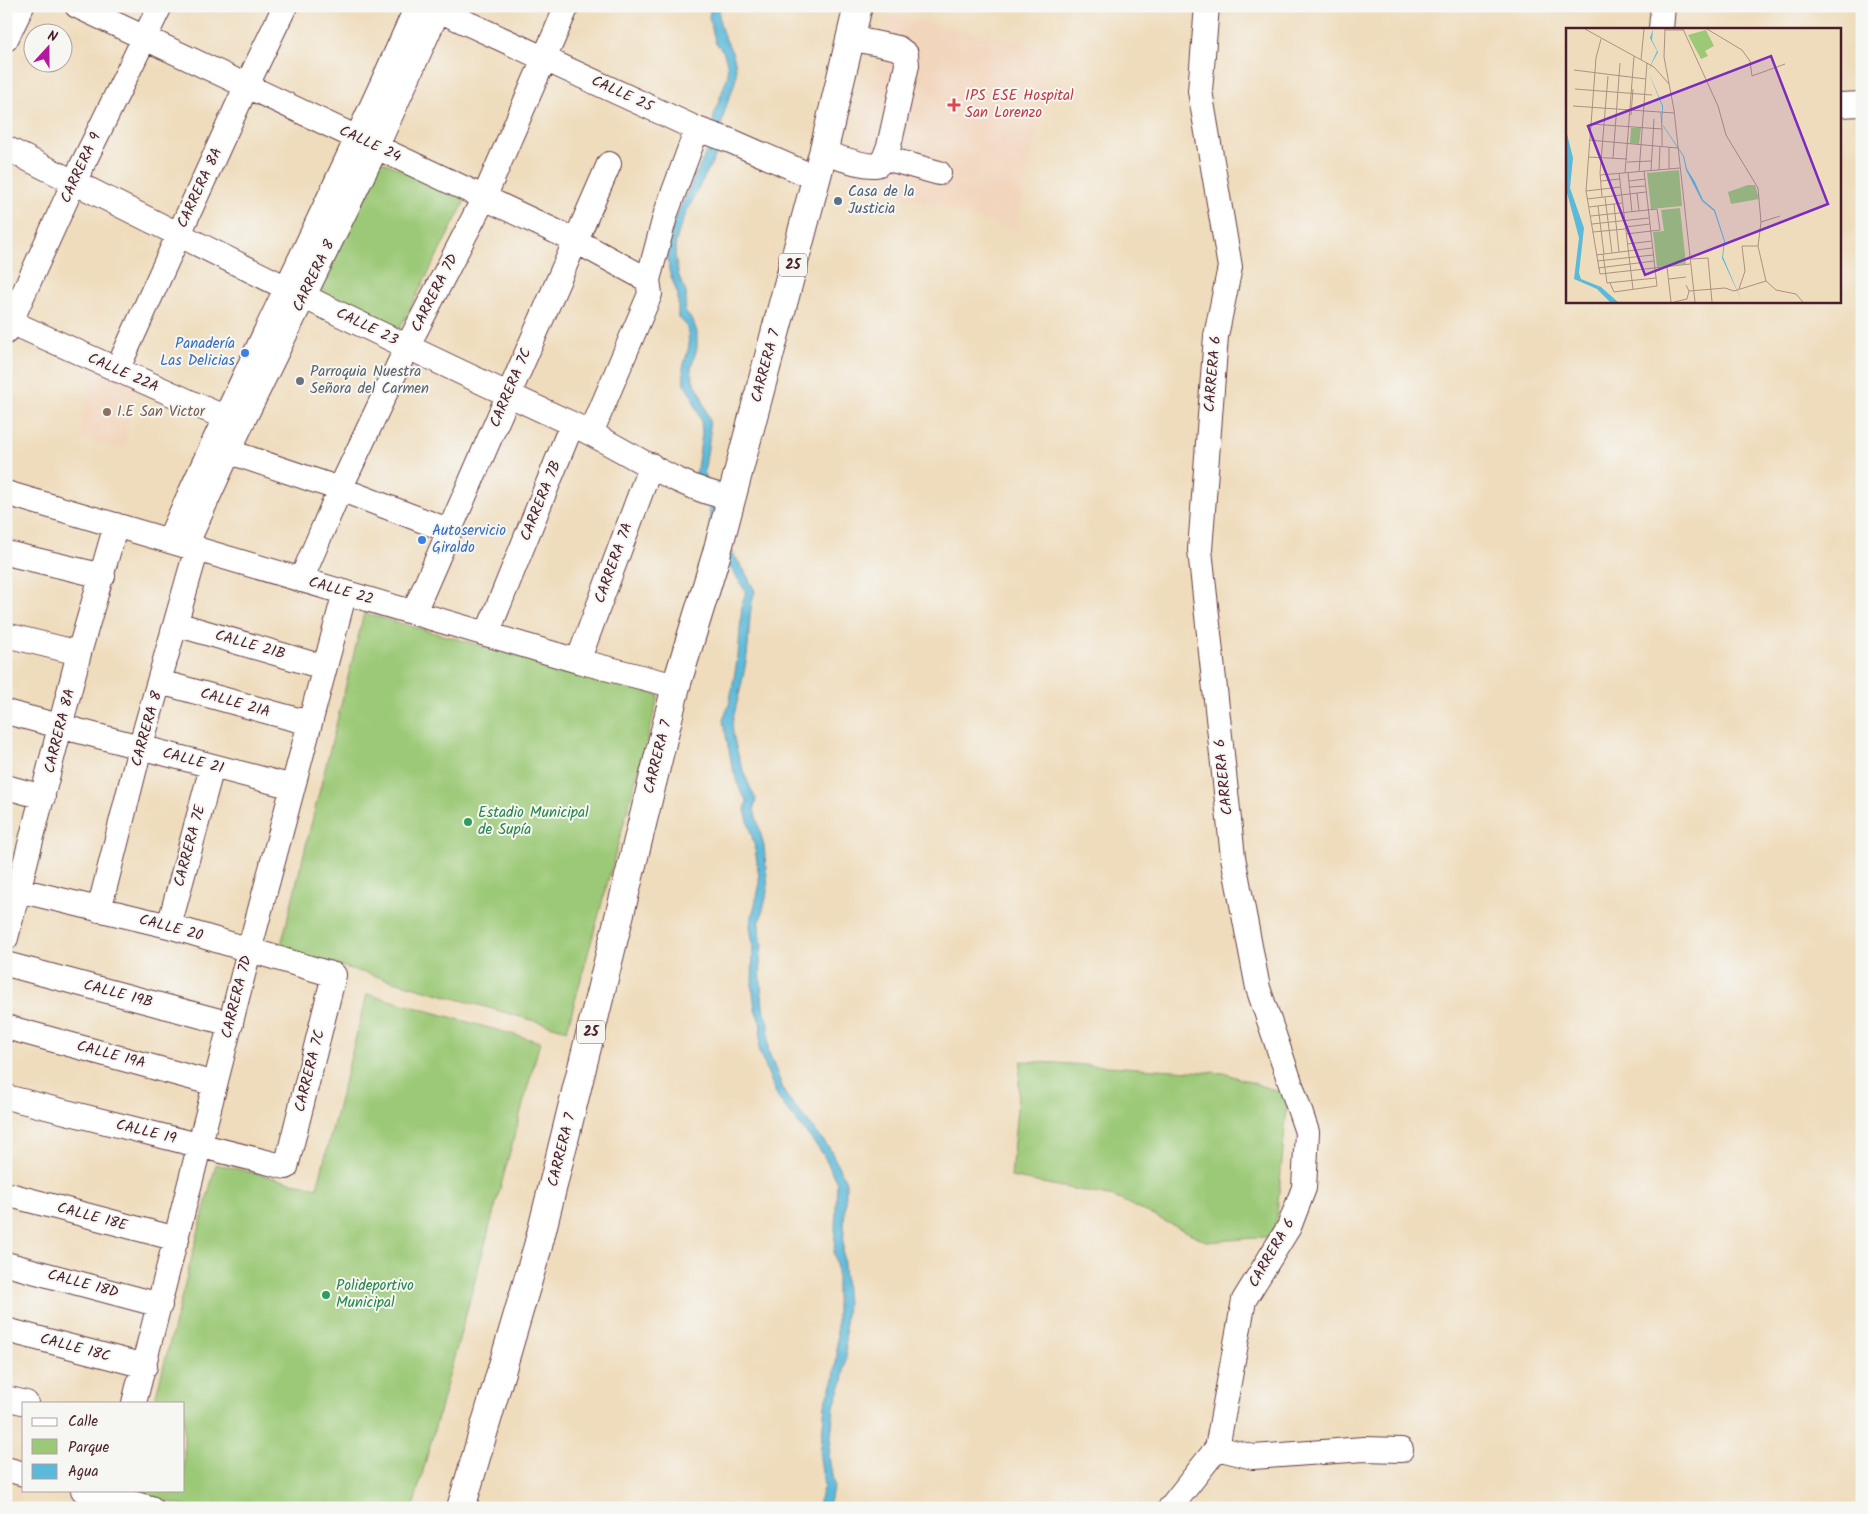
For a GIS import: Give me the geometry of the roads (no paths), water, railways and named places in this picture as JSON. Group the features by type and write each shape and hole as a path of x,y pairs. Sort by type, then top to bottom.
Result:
{"main road":[{"name":"CARRERA 7","path":"461,1508 538,1246 676,686 716,556 724,524 725,497 824,153 858,6"}],"street":[{"path":"6,39 22,6"},
{"name":"CALLE 24","path":"77,6 576,241 649,287"},
{"name":"CARRERA 9","path":"8,325 74,182 160,6"},
{"name":"CARRERA 8A","path":"117,370 246,87 286,6"},
{"name":"CARRERA 7D","path":"301,580 340,489 407,347 484,198 566,6"},
{"name":"CARRERA 6","path":"1170,1508 1217,1448 1244,1300 1289,1227 1304,1188 1307,1132 1258,988 1233,857 1200,550 1216,336 1230,267 1200,92 1208,6"},
{"path":"1660,28 1663,6"},
{"name":"CALLE 25","path":"431,7 700,131 731,140 816,178"},
{"name":"CARRERA 8","path":"99,910 140,748 176,624 184,544 232,421 296,293 431,7"},
{"path":"824,153 868,165 878,164 884,158 907,65 906,54 898,48 850,38"},
{"path":"1840,105 1862,104"},
{"name":"CARRERA 7B","path":"487,634 649,287 666,213 700,131"},
{"name":"CALLE 23","path":"6,148 407,347 582,428 690,486 725,497"},
{"path":"884,158 939,173"},
{"name":"CARRERA 7C","path":"414,612 609,164"},
{"name":"CALLE 22A","path":"8,325 117,370 232,421"},
{"name":"CARRERA 8","path":"184,544 230,452 232,421"},
{"path":"230,452 340,489 450,531"},
{"name":"CARRERA 7A","path":"578,661 651,464"},
{"name":"CALLE 22","path":"6,493 578,661 676,686"},
{"name":"CARRERA 8A","path":"6,938 12,889 43,797 80,653 116,525"},
{"path":"6,553 103,576"},
{"name":"CARRERA 7D","path":"134,1402 249,951 345,592"},
{"name":"CALLE 21B","path":"176,624 324,667"},
{"path":"6,635 80,653"},
{"name":"CALLE 21A","path":"160,682 309,723"},
{"name":"CALLE 21","path":"6,712 293,787"},
{"name":"CARRERA 7E","path":"169,926 212,767"},
{"path":"6,787 43,797"},
{"name":"CALLE 20","path":"12,889 169,926 334,975"},
{"name":"CALLE 19B","path":"6,964 231,1024"},
{"name":"CARRERA 7C","path":"286,1167 334,975"},
{"name":"CALLE 19A","path":"6,1027 215,1084"},
{"name":"CALLE 19","path":"6,1098 286,1167"},
{"name":"CALLE 18E","path":"6,1194 177,1239"},
{"name":"CALLE 18D","path":"6,1264 160,1305"},
{"name":"CALLE 18C","path":"6,1330 145,1366"},
{"path":"6,1398 22,1402"},
{"path":"1217,1448 1253,1457 1364,1449 1401,1450"},
{"path":"6,1469 22,1473"},
{"path":"89,1492 110,1499 151,1508"}],"water":[{"path":"711,6 720,6 719,17 721,26 733,56 736,78 723,116 716,155 683,220 676,241 675,255 680,279 686,293 685,312 693,321 697,332 697,348 691,368 693,380 700,392 709,420 710,434 704,474 716,495 728,546 755,591 750,615 746,663 732,727 740,760 756,799 754,809 764,846 768,890 759,925 762,946 760,959 763,1007 769,1023 768,1050 785,1094 830,1149 846,1182 843,1253 847,1304 845,1324 846,1356 843,1381 834,1406 829,1457 834,1487 827,1508 817,1508 824,1486 820,1458 825,1404 834,1379 837,1356 837,1269 834,1254 837,1183 823,1154 778,1098 759,1051 761,1025 755,1009 752,985 753,946 750,925 759,888 759,877 755,848 745,810 747,801 740,790 732,766 723,720 729,705 738,656 742,604 746,592 712,538 708,494 696,475 702,434 701,421 692,397 684,383 683,368 689,346 688,333 686,325 678,317 678,295 669,271 667,246 674,221 711,142 714,115 728,75 727,63 723,51 716,44 709,17"}],"place":[{"name":"IPS ESE Hospital San Lorenzo","path":"954,105"},
{"name":"Casa de la Justicia","path":"838,201"},
{"name":"Panadería Las Delicias","path":"245,353"},
{"name":"Parroquia Nuestra Señora del Carmen","path":"300,381"},
{"name":"I.E San Victor","path":"107,412"},
{"name":"Autoservicio Giraldo","path":"422,540"},
{"name":"Estadio Municipal de Supía","path":"468,822"},
{"name":"Polideportivo Municipal","path":"326,1295"}]}
